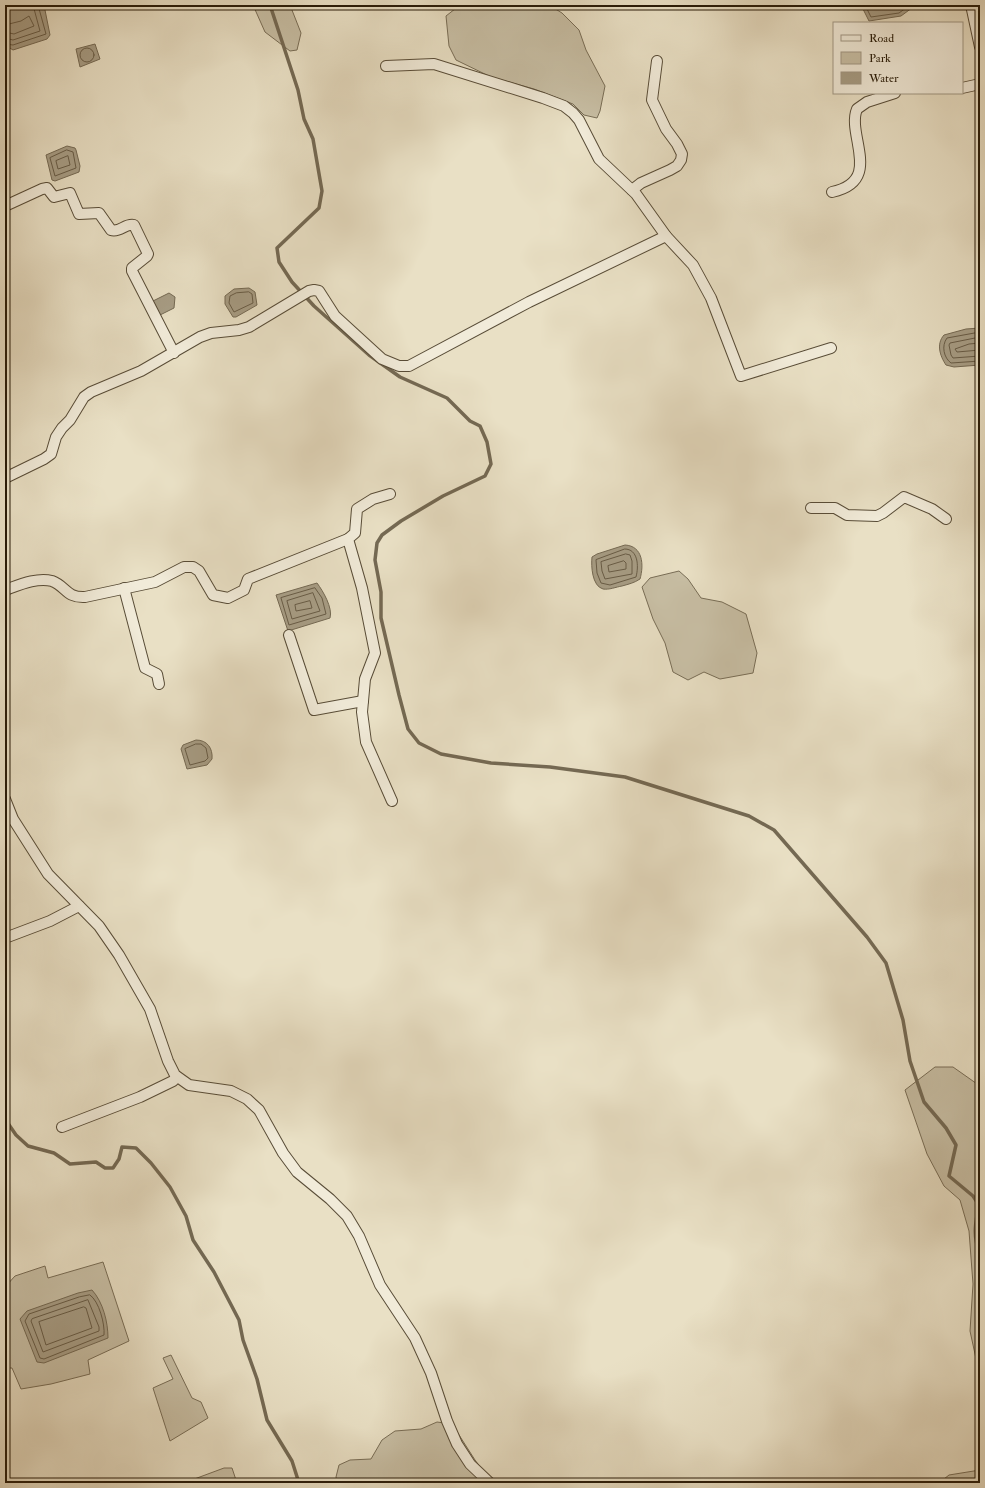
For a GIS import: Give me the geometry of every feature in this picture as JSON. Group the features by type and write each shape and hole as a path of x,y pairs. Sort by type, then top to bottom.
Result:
{"street":[{"path":"971,5 980,47"},
{"path":"632,190 641,182 677,166 681,160 682,154 666,129 652,100 657,61"},
{"path":"386,66 434,64 564,106 579,120 599,159 632,190 666,236 684,255 703,281 741,376 831,348"},
{"path":"963,88 980,84"},
{"path":"832,192 845,188 854,180 859,171 861,157 855,118 856,108 867,102 892,94"},
{"path":"5,206 47,188 54,197 70,193 79,214 100,213 111,230 118,230 128,225 134,225 148,254 132,271 174,353"},
{"path":"5,478 44,460 51,454 56,436 70,420 84,397 97,389 141,371 200,337 211,333 239,330 249,327 309,291 314,290 319,292 336,316 382,359 399,366 409,366 529,302 666,236"},
{"path":"5,590 26,583 41,581 52,582 75,597 155,582 184,567 193,567 199,571 213,595 228,598 244,590 248,579 348,539 355,533 357,509 373,499 390,494"},
{"path":"811,508 835,508 847,514 877,516 904,497 932,509 946,519"},
{"path":"348,539 362,588 375,653 365,678 362,712 366,742 392,801"},
{"path":"124,588 145,668 157,674 160,684"},
{"path":"289,635 314,710 363,701"},
{"path":"5,799 20,831 48,874 99,926 119,955 139,989 152,1016 171,1070 177,1077 189,1085 231,1091 247,1099 259,1110 283,1153 297,1172 330,1199 347,1216 359,1236 380,1285 415,1338 431,1373 457,1444 470,1464 490,1483"},
{"path":"5,938 69,913 79,906"},
{"path":"62,1127 140,1097 177,1077"}],"green space":[{"path":"253,5 290,5 301,33 297,50 290,51 265,32"},
{"path":"460,5 549,5 562,13 579,30 586,50 605,86 600,111 597,118 584,115 573,104 534,89 491,77 456,60 449,46 446,16"},
{"path":"679,571 688,579 701,598 722,602 746,614 757,653 753,673 720,679 704,672 688,680 673,672 665,643 653,619 642,587 650,578"},
{"path":"935,1067 953,1067 980,1086 980,1377 970,1331 973,1284 969,1231 960,1200 944,1186 927,1154 905,1090"},
{"path":"103,1262 129,1341 88,1360 90,1374 51,1384 21,1389 12,1368 5,1368 5,1287 15,1276 45,1266 48,1278"},
{"path":"171,1355 192,1398 201,1402 208,1418 170,1441 153,1388 173,1379 163,1358"},
{"path":"437,1422 452,1424 492,1483 337,1483 336,1477 339,1465 350,1460 371,1459 382,1440 395,1431 421,1429"},
{"path":"224,1468 232,1468 237,1483 183,1483 183,1480 189,1481"},
{"path":"980,1470 980,1483 939,1483 949,1475"}],"water":[{"path":"24,5 42,6 45,10 50,35 47,39 13,50 5,45 5,10"},
{"path":"861,5 916,5 901,16 869,21"},
{"path":"95,44 100,59 80,67 76,49"},
{"path":"67,146 75,148 76,150 80,166 79,172 55,181 52,180 46,155"},
{"path":"249,288 255,292 257,305 236,317 233,317 225,304 225,296 234,289"},
{"path":"169,293 175,297 174,308 160,315 153,301"},
{"path":"980,328 980,365 954,367 946,365 940,350 940,342 944,335 966,329"},
{"path":"625,545 636,549 641,557 642,568 640,579 636,582 610,589 603,589 599,587 594,580 592,557"},
{"path":"317,583 325,595 329,605 331,614 330,618 288,631 276,595"},
{"path":"196,740 203,741 208,745 211,751 212,759 207,765 187,769 181,749 183,745"},
{"path":"92,1290 99,1300 104,1312 108,1338 44,1363 37,1362 20,1319 27,1311 78,1293"}],"waterway":[{"path":"270,5 298,90 304,119 313,139 322,191 319,208 277,248 279,262 292,282 314,306 369,355 400,377 447,398 470,421 480,426 487,442 491,464 485,476 443,496 401,521 382,535 377,543 375,560 381,592 381,618 408,729 419,743 441,754 491,763 550,767 625,777 749,816 774,830 867,937 886,963 903,1020 910,1061 924,1102 946,1128 956,1145 949,1176 973,1196 979,1205 975,1234 980,1251"},
{"path":"5,1119 16,1135 28,1146 54,1153 70,1164 96,1162 105,1168 113,1168 119,1159 122,1147 136,1148 151,1163 170,1187 186,1216 193,1240 214,1272 239,1320 243,1340 257,1379 267,1420 292,1461 299,1483"}]}
